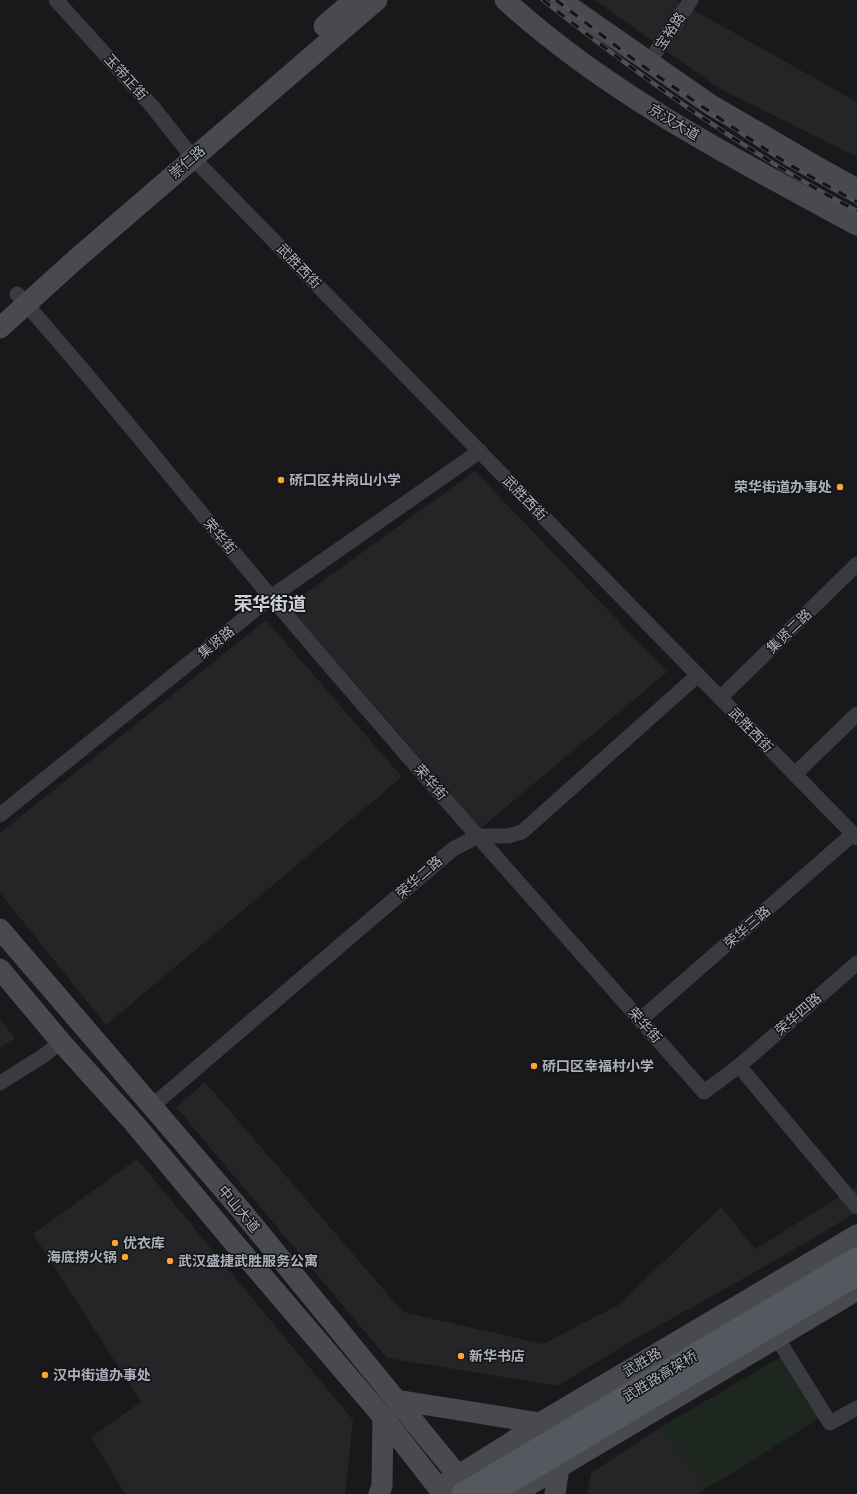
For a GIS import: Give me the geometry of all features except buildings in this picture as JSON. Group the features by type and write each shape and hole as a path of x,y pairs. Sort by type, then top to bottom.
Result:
{"main road":[{"name":"崇仁路","path":"0,309 21,299 74,260 354,0"},
{"name":"崇仁路","path":"188,153 377,0"},
{"name":"京汉大道","path":"505,0 553,40 594,71 646,105 755,170 857,225"},
{"path":"560,0 711,105 857,189"},
{"name":"崇仁路","path":"0,328 21,299"},
{"name":"中山大道","path":"0,928 240,1209 396,1400 460,1485 473,1494"},
{"name":"中山大道","path":"0,968 61,1042 134,1123 383,1417 437,1492"},
{"name":"武胜路","path":"437,1492 460,1485 504,1447 540,1423 857,1235"},
{"name":"武胜路高架桥","path":"460,1485 857,1258"},
{"name":"武胜路高架桥","path":"490,1494 857,1275"},
{"path":"514,1494 857,1290"},
{"path":"396,1400 540,1423"},
{"path":"379,1494 382,1486 383,1417"},
{"path":"555,1494 559,1467"}],"street":[{"name":"玉带正街","path":"56,0 152,106 188,153"},
{"name":"宝裕路","path":"649,62 691,0"},
{"name":"武胜西街","path":"188,153 855,836"},
{"name":"荣华街","path":"21,299 76,362 271,597 478,836 704,1092 740,1066"},
{"name":"集贤路","path":"0,815 271,597 480,451"},
{"name":"集贤二路","path":"720,698 857,564"},
{"name":"荣华二路","path":"151,1106 453,849 478,836 508,836 522,832 698,675"},
{"path":"795,774 857,714"},
{"name":"荣华三路","path":"640,1020 855,836"},
{"name":"荣华四路","path":"740,1066 857,963"},
{"path":"0,1083 43,1056 61,1042"},
{"path":"740,1066 857,1207"},
{"path":"777,1338 830,1423 857,1408"}],"shaded area":[{"path":"595,0 676,0 857,102 857,157 720,89"},
{"path":"475,471 667,672 481,828 288,606"},
{"path":"266,620 402,777 106,1025 0,893 0,833"},
{"path":"0,1019 15,1038 0,1048"},
{"path":"205,1082 403,1312 543,1344 618,1305 721,1207 755,1249 857,1186 857,1212 764,1267 635,1339 558,1386 387,1358 176,1107"},
{"path":"137,1159 353,1420 345,1494 125,1494 91,1437 141,1402 33,1234"},
{"path":"781,1357 820,1417 738,1470 706,1488 661,1427"},
{"path":"661,1427 706,1488 698,1494 587,1494 591,1473"}],"railway":[{"path":"543,0 618,58 695,113 775,164 857,211"},
{"path":"556,0 637,62 747,137 788,164 857,202"}],"place":[{"name":"硚口区井岗山小学","path":"281,480"},
{"name":"荣华街道办事处","path":"840,487"},
{"name":"硚口区幸福村小学","path":"534,1066"},
{"name":"优衣库","path":"115,1243"},
{"name":"海底捞火锅","path":"125,1257"},
{"name":"武汉盛捷武胜服务公寓","path":"170,1261"},
{"name":"新华书店","path":"461,1356"},
{"name":"汉中街道办事处","path":"45,1375"}],"district":[{"name":"荣华街道","path":"270,603"}]}
